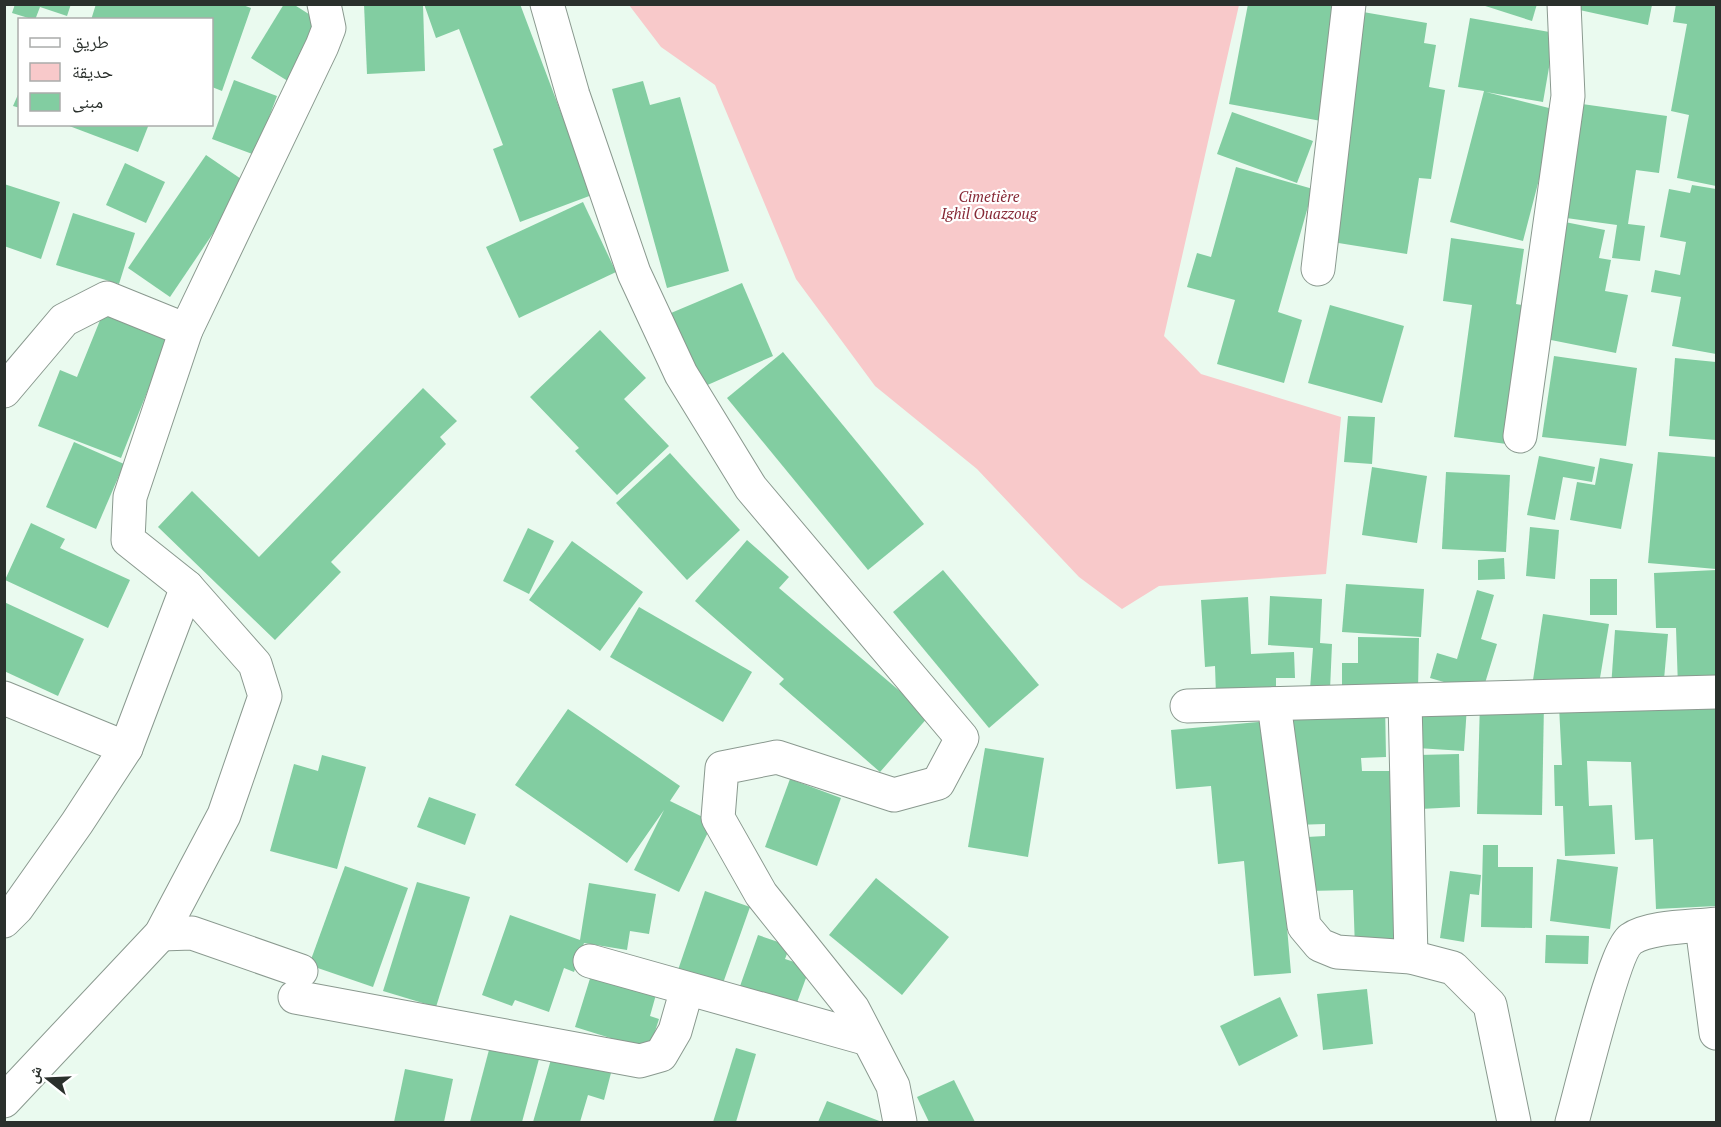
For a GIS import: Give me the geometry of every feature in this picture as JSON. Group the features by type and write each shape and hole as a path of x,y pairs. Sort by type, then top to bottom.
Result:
{"street":[{"path":"4,1101 161,934 224,815 265,696 255,664 187,587 128,540 130,497 186,330 322,46 329,28 324,4"},
{"path":"547,4 573,94 634,273 681,374 751,488 963,738 938,783 894,795 777,757 722,768 718,818 761,894 853,1009 893,1086 900,1122"},
{"path":"1318,269 1349,4"},
{"path":"1521,436 1568,96 1564,4"},
{"path":"4,391 64,320 107,298 186,330"},
{"path":"4,921 70,832 126,748 187,587"},
{"path":"1187,706 1716,692"},
{"path":"4,698 126,748"},
{"path":"1405,701 1411,957"},
{"path":"1274,704 1304,926 1320,945 1337,952 1411,957 1453,968 1490,1005 1514,1122"},
{"path":"1572,1122 1616,966 1628,941 1643,933 1709,925 1716,1033"},
{"path":"161,934 192,933 298,984 640,1061 661,1055 675,1031 687,989"},
{"path":"590,961 868,1039"}],"green space":[{"name":"Cimetière Ighil Ouazzoug","path":"629,5 1239,5 1164,336 1201,374 1341,417 1326,574 1159,586 1122,609 1079,577 977,469 875,386 796,279 715,85 661,47"}],"building":[{"path":"15,4 71,4 67,16 40,7 36,18 12,13"},
{"path":"96,4 240,4 251,8 222,91 213,87 213,18 92,18"},
{"path":"284,4 293,4 326,25 291,83 251,58"},
{"path":"364,4 423,4 425,71 367,74"},
{"path":"424,4 520,4 592,195 520,222 493,149 503,145 459,29 436,38"},
{"path":"1248,4 1342,4 1321,121 1229,104"},
{"path":"1479,4 1537,4 1532,21"},
{"path":"1676,4 1716,4 1716,186 1677,178 1689,115 1671,111 1687,24 1673,22"},
{"path":"1576,5 1652,5 1648,25 1575,9"},
{"path":"1363,12 1427,23 1424,43 1436,45 1429,87 1445,90 1431,179 1419,178 1407,254 1326,241"},
{"path":"1470,18 1555,33 1543,102 1486,92 1557,110 1523,241 1450,222 1484,91 1458,87"},
{"path":"234,80 277,96 255,155 212,139"},
{"path":"643,81 650,105 680,97 729,271 667,288 612,89"},
{"path":"18,95 18,107 13,106"},
{"path":"1575,103 1667,116 1659,173 1636,170 1628,224 1645,226 1640,261 1612,258 1617,225 1559,217"},
{"path":"1232,112 1313,141 1297,183 1217,154"},
{"path":"69,126 148,126 138,152"},
{"path":"206,155 247,183 170,297 128,268"},
{"path":"125,163 165,182 146,223 106,205"},
{"path":"1236,167 1313,189 1278,312 1302,320 1284,383 1217,364 1235,300 1187,287 1197,253 1211,257"},
{"path":"4,184 60,202 41,259 4,246"},
{"path":"1692,185 1716,189 1716,354 1672,346 1681,297 1651,292 1655,270 1680,275 1686,242 1660,237 1669,189 1690,193"},
{"path":"583,202 616,272 519,318 486,247"},
{"path":"73,213 135,233 119,284 56,265"},
{"path":"1565,222 1605,230 1599,258 1611,260 1605,291 1628,295 1616,353 1541,338"},
{"path":"1451,238 1524,249 1516,304 1533,307 1514,445 1454,437 1472,305 1443,301"},
{"path":"742,283 773,356 703,387 671,313"},
{"path":"1330,305 1404,326 1382,403 1308,383"},
{"path":"105,308 170,334 121,458 38,426 60,370 77,377"},
{"path":"600,330 646,378 624,399 669,446 617,495 575,451 579,448 530,397"},
{"path":"783,352 924,524 868,570 727,398"},
{"path":"1554,356 1637,368 1626,446 1542,437"},
{"path":"1675,358 1716,362 1716,440 1669,436"},
{"path":"423,388 457,421 440,437 446,444 331,562 341,572 275,640 158,527 192,491 259,557"},
{"path":"1348,416 1375,417 1372,464 1344,462"},
{"path":"74,442 124,464 96,529 46,507"},
{"path":"1658,452 1716,457 1716,569 1648,563"},
{"path":"670,453 740,530 687,580 616,503"},
{"path":"1539,456 1595,467 1592,482 1563,477 1555,520 1527,515"},
{"path":"1600,458 1633,464 1621,529 1570,520 1577,482 1595,485"},
{"path":"1372,467 1427,476 1417,543 1362,535"},
{"path":"1446,472 1510,475 1506,552 1442,549"},
{"path":"31,523 65,539 60,548 130,580 108,628 5,580"},
{"path":"1530,527 1559,530 1555,579 1526,576"},
{"path":"528,528 554,541 529,594 503,581"},
{"path":"747,540 789,577 779,588 929,716 880,772 779,684 784,679 695,601"},
{"path":"572,541 643,592 600,651 529,600"},
{"path":"1504,558 1505,579 1478,580 1478,560"},
{"path":"943,570 1039,685 989,728 893,612"},
{"path":"1716,570 1716,686 1678,687 1676,628 1656,628 1654,573"},
{"path":"1590,579 1617,579 1617,615 1590,615"},
{"path":"1346,584 1424,589 1421,637 1342,632"},
{"path":"1477,590 1494,595 1481,639 1497,644 1482,693 1430,678 1437,653 1457,659"},
{"path":"1270,596 1322,599 1320,643 1332,644 1330,690 1310,689 1313,648 1268,645"},
{"path":"1248,597 1251,654 1294,652 1295,678 1276,678 1276,692 1216,695 1215,666 1205,667 1201,600"},
{"path":"4,602 84,639 58,696 4,671"},
{"path":"639,607 752,672 723,722 610,657"},
{"path":"1543,614 1609,624 1598,690 1533,680"},
{"path":"1615,630 1668,634 1663,691 1611,688"},
{"path":"1358,637 1419,638 1418,691 1342,690 1342,663 1358,663"},
{"path":"1716,698 1716,906 1656,909 1653,839 1635,840 1631,762 1587,761 1589,806 1612,805 1615,854 1565,856 1563,806 1555,806 1554,765 1562,765 1559,706"},
{"path":"1480,701 1544,703 1542,815 1477,814"},
{"path":"1421,702 1467,706 1464,751 1417,748"},
{"path":"1385,703 1386,757 1361,758 1362,771 1390,771 1408,948 1355,949 1353,890 1308,891 1307,837 1325,836 1325,824 1294,825 1291,705"},
{"path":"568,709 680,786 670,801 713,822 679,892 634,870 664,810 627,863 515,785"},
{"path":"1269,721 1291,973 1254,976 1244,861 1218,864 1211,786 1176,789 1171,730"},
{"path":"985,748 1044,758 1028,857 968,847"},
{"path":"1459,754 1460,807 1420,809 1418,755"},
{"path":"322,755 366,767 337,869 270,851 294,764 318,771"},
{"path":"790,779 841,798 817,866 765,847"},
{"path":"429,797 476,814 465,845 417,827"},
{"path":"1483,845 1498,845 1498,867 1533,867 1532,928 1481,927"},
{"path":"1557,859 1618,867 1610,929 1550,921"},
{"path":"345,866 408,888 373,987 309,965"},
{"path":"1450,871 1481,875 1479,895 1470,894 1464,942 1440,938"},
{"path":"876,878 949,937 902,995 829,935"},
{"path":"417,882 470,897 436,1007 383,991"},
{"path":"589,883 656,894 649,934 630,931 627,950 584,943 574,972 564,968 549,1012 515,1000 512,1006 482,995 510,915 580,940"},
{"path":"705,891 750,907 722,986 678,970"},
{"path":"758,935 790,946 785,959 810,967 795,1008 739,989"},
{"path":"1546,935 1589,936 1588,964 1545,963"},
{"path":"592,972 657,991 650,1016 659,1019 649,1050 575,1027"},
{"path":"1367,989 1373,1044 1323,1050 1317,994"},
{"path":"1280,997 1298,1036 1239,1066 1220,1026"},
{"path":"490,1046 539,1059 522,1122 470,1122"},
{"path":"736,1048 756,1054 736,1122 713,1122"},
{"path":"552,1056 611,1073 604,1100 588,1095 580,1122 533,1122"},
{"path":"405,1069 453,1079 444,1122 394,1122"},
{"path":"954,1080 975,1122 929,1122 917,1097"},
{"path":"827,1101 882,1122 818,1122"}]}
